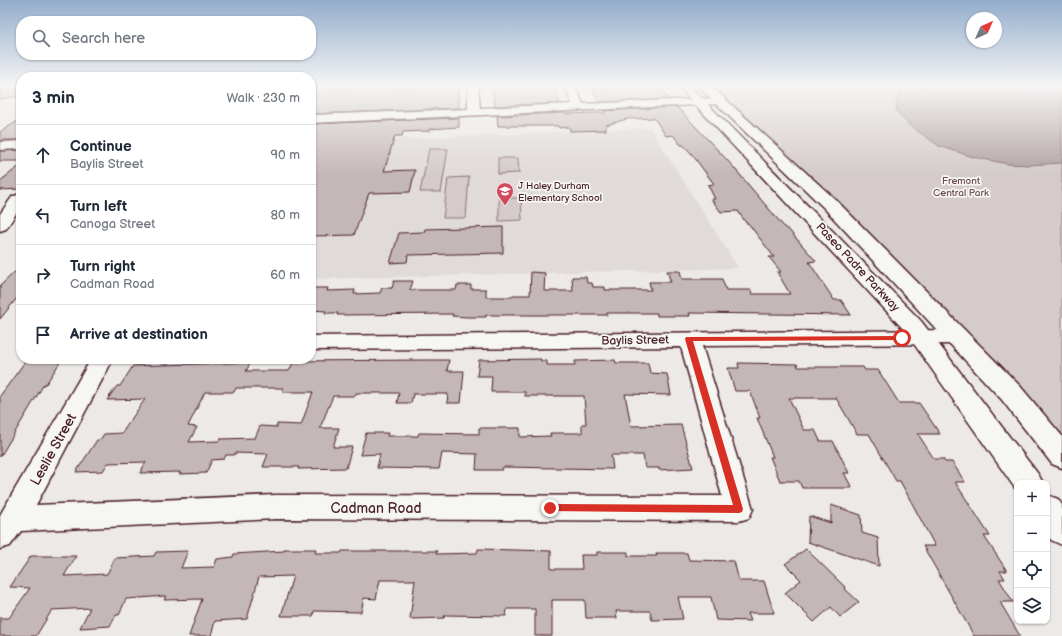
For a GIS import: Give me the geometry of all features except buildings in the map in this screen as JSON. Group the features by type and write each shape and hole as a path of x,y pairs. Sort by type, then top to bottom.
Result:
{"main road":[{"name":"Paseo Padre Parkway","path":"724,116 802,208 923,338 1026,480"},
{"name":"Paseo Padre Parkway","path":"729,116 830,204 1011,393 1062,456"},
{"path":"1050,513 1062,530"}],"street":[{"path":"316,119 379,116"},
{"path":"0,146 16,145"},
{"path":"0,201 16,200"},
{"path":"0,226 16,204"},
{"name":"Baylis Street","path":"316,343 958,337"},
{"name":"Cadman Road","path":"7,528 276,507 739,509 689,339"},
{"name":"Leslie Street","path":"7,528 99,364"}],"shaded area":[{"path":"900,116 1062,116 1062,163 1028,165 1008,164 973,157 939,146 909,125"},
{"name":"J Haley Durham Elementary School","path":"650,128 738,268 316,279 316,143"}],"green space":[{"name":"Fremont Central Park","path":"741,116 1062,116 1062,436 1002,366 931,296"},
{"path":"429,149 448,149 441,192 420,192"},
{"path":"498,158 518,158 519,173 498,174"},
{"path":"469,177 466,218 443,218 448,178"},
{"path":"499,198 521,198 522,220 499,221"}],"place":[{"name":"J Haley Durham Elementary School","path":"505,206"}],"route":[{"path":"550,508 739,509 689,339 902,338"}]}
